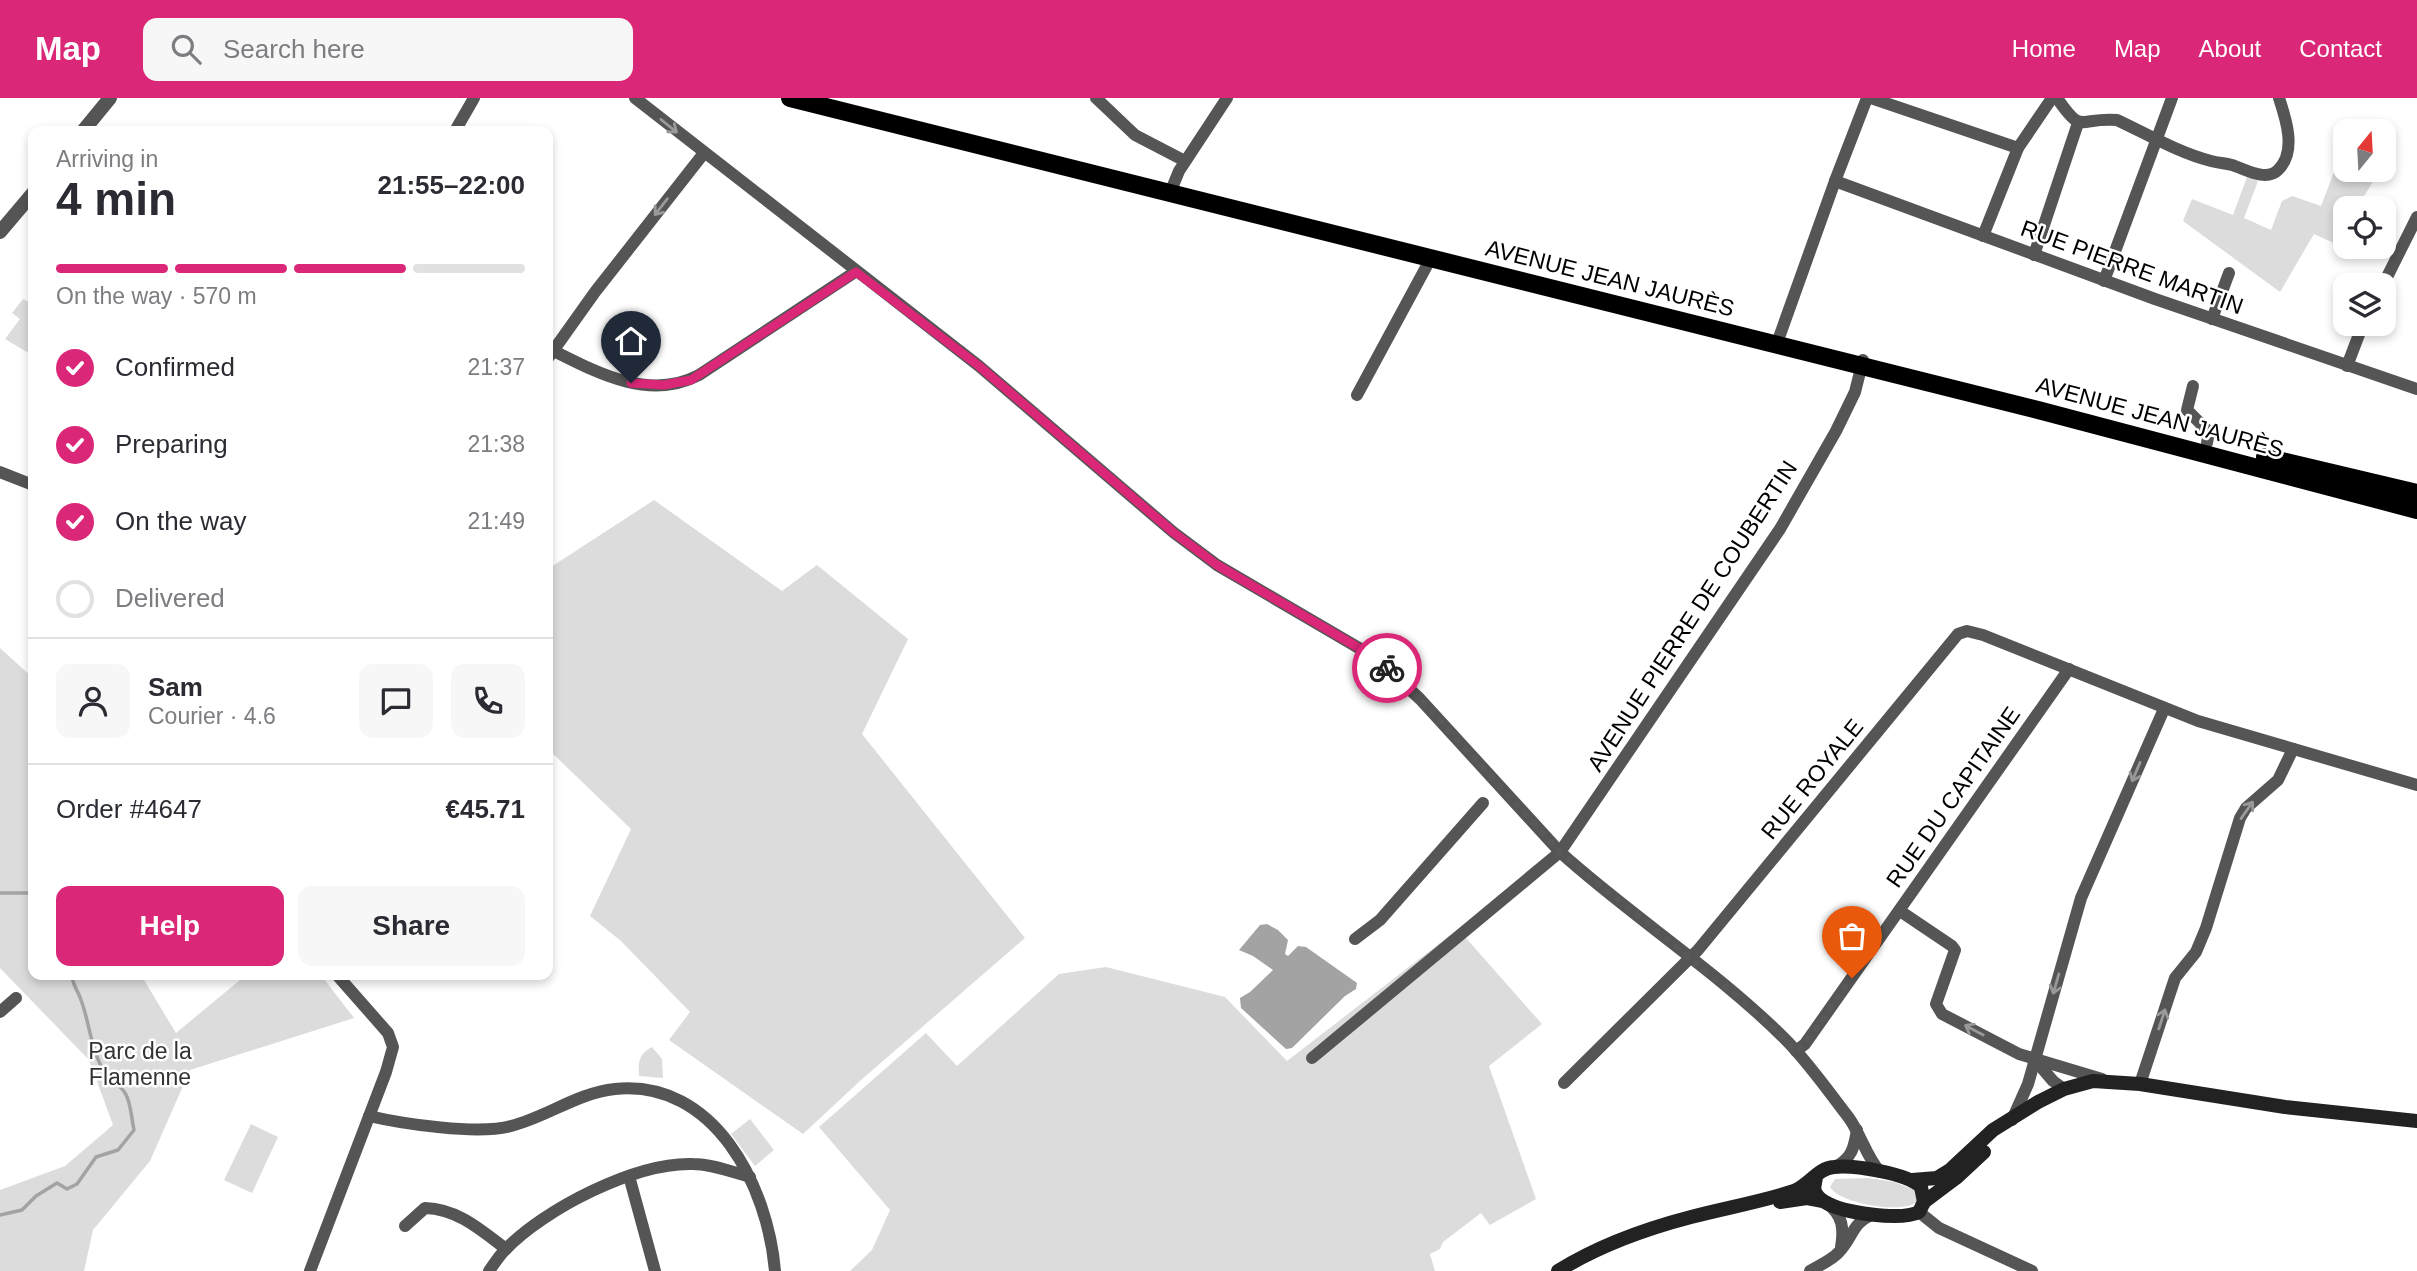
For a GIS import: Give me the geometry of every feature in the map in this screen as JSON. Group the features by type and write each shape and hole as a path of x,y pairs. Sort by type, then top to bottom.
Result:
{"main road":[{"name":"AVENUE JEAN JAURÈS","path":"790,98 1524,275 2417,510"},
{"name":"AVENUE JEAN JAURÈS","path":"828,98 1431,258 1524,275"},
{"name":"AVENUE JEAN JAURÈS","path":"1863,363 2417,493"},
{"path":"1558,1271 1601,1248 1643,1232 1754,1203 1803,1187 1826,1169 1835,1167 1880,1172 1912,1180 1925,1180 1943,1174 1993,1130 2038,1102 2081,1083 2105,1080 2285,1107 2417,1121"},
{"path":"1754,1203 1807,1198 1873,1214 1903,1216 1922,1207 1956,1178 2004,1133 2012,1120"},
{"path":"1816,1177 1814,1189 1825,1202"},
{"path":"1912,1180 1921,1187 1922,1207"}],"street":[{"path":"87,126 110,98"},
{"path":"458,126 474,98"},
{"path":"635,98 979,366 1173,532 1207,557 1376,658 1420,699 1560,852 1763,1018 1796,1051 1857,1130 1871,1162 1880,1172"},
{"path":"1096,98 1135,135 1185,161"},
{"path":"1171,188 1185,161 1227,98"},
{"path":"1778,341 1835,181 1869,98 2018,148"},
{"path":"1983,236 2018,148 2054,98 2071,120 2078,123 2102,119 2117,120 2210,161 2269,175 2278,171 2289,141 2279,98"},
{"path":"2104,281 2172,98"},
{"path":"2034,255 2078,123"},
{"path":"553,347 704,153"},
{"name":"RUE PIERRE MARTIN","path":"1835,181 2104,281 2417,389"},
{"path":"0,232 28,199"},
{"path":"2388,273 2417,217"},
{"path":"1357,395 1431,258"},
{"path":"553,354 621,381 648,385 682,382 699,376 856,272"},
{"path":"2212,319 2229,273"},
{"path":"2347,366 2358,336"},
{"name":"AVENUE PIERRE DE COUBERTIN","path":"1312,1058 1560,852 1780,529 1836,431 1855,392 1863,363"},
{"path":"2193,386 2187,410 2210,432 2207,443"},
{"path":"0,472 28,483"},
{"name":"RUE ROYALE","path":"1564,1083 1690,957 1958,634 1967,631 2069,668"},
{"path":"2069,668 2164,709 2417,785"},
{"name":"RUE DU CAPITAINE","path":"1796,1051 1805,1044 1900,912 2069,668"},
{"path":"2012,1120 2028,1084 2081,898 2164,709"},
{"path":"2140,1084 2175,978 2196,952 2206,928 2240,818 2246,808 2278,780 2292,749"},
{"path":"1355,939 1380,920 1483,803"},
{"path":"1900,912 1955,950 1936,1004 1938,1010 2019,1054 2105,1080"},
{"path":"310,1271 386,1072 393,1047 388,1033 341,980"},
{"path":"0,1012 16,998"},
{"path":"2035,1060 2053,1081 2064,1089"},
{"path":"369,1116 459,1128 494,1129 528,1120 588,1094 615,1089 647,1089 669,1094 688,1104 727,1141 750,1177 761,1201 774,1251 775,1271"},
{"path":"1835,1167 1853,1152 1857,1130"},
{"path":"489,1271 506,1249 545,1218 589,1193 629,1176 649,1169 706,1164 750,1177"},
{"path":"629,1176 655,1271"},
{"path":"1825,1202 1837,1211 1841,1218 1841,1250"},
{"path":"1922,1207 1939,1228 2028,1269"},
{"path":"405,1226 425,1208 440,1208 469,1221 506,1249"},
{"path":"1810,1271 1841,1250 1854,1227 1873,1214"}],"green space":[{"path":"2333,175 2333,182 2373,182 2364,196 2333,196 2333,243 2314,234 2280,292 2183,221 2192,199 2233,215 2247,177 2258,181 2244,218 2271,230 2282,201 2292,196 2321,206"},
{"path":"23,299 28,302 28,352 5,339 20,319 12,313"},
{"path":"654,500 782,591 817,565 908,639 862,734 1025,938 803,1134 669,1040 690,1012 621,941 590,916 631,829 553,754 553,566"},
{"name":"Parc de la Flamenne","path":"0,648 28,673 28,980 144,980 176,1033 240,980 325,980 354,1018 190,1070 150,1161 93,1230 84,1271 0,1271 0,1190 65,1166 113,1125 89,1060 0,968"},
{"path":"1458,929 1542,1024 1489,1066 1536,1199 1490,1225 1481,1213 1443,1242 1440,1249 1430,1254 1435,1271 850,1271 872,1250 890,1210 819,1127 926,1033 957,1066 1059,974 1106,967 1225,997 1287,1061"},
{"path":"652,1047 662,1059 663,1078 639,1076 640,1059 644,1052"},
{"path":"750,1119 774,1150 755,1166 731,1134"},
{"path":"251,1124 278,1137 252,1193 224,1180"},
{"path":"1869,1178 1894,1182 1915,1190 1917,1202 1898,1207 1872,1205 1846,1198 1830,1187 1835,1179"}],"shaded area":[{"path":"1267,924 1288,940 1285,954 1288,956 1298,946 1306,947 1357,983 1356,989 1345,996 1292,1048 1286,1049 1241,1008 1240,998 1273,970 1239,950 1260,925"}],"waterway":[{"path":"0,893 28,893"},
{"path":"0,1215 22,1210 36,1196 57,1183 67,1189 77,1184 96,1157 118,1150 134,1130 127,1097 104,1071 97,1056 84,1008 73,980"}],"way so far":[{"path":"1387,668 1420,699 1560,852 1763,1018 1796,1051 1805,1044 1852,978"}],"route":[{"path":"631,383 664,385 691,380 856,272 979,366 1173,532 1229,572 1376,658 1387,668"}]}
